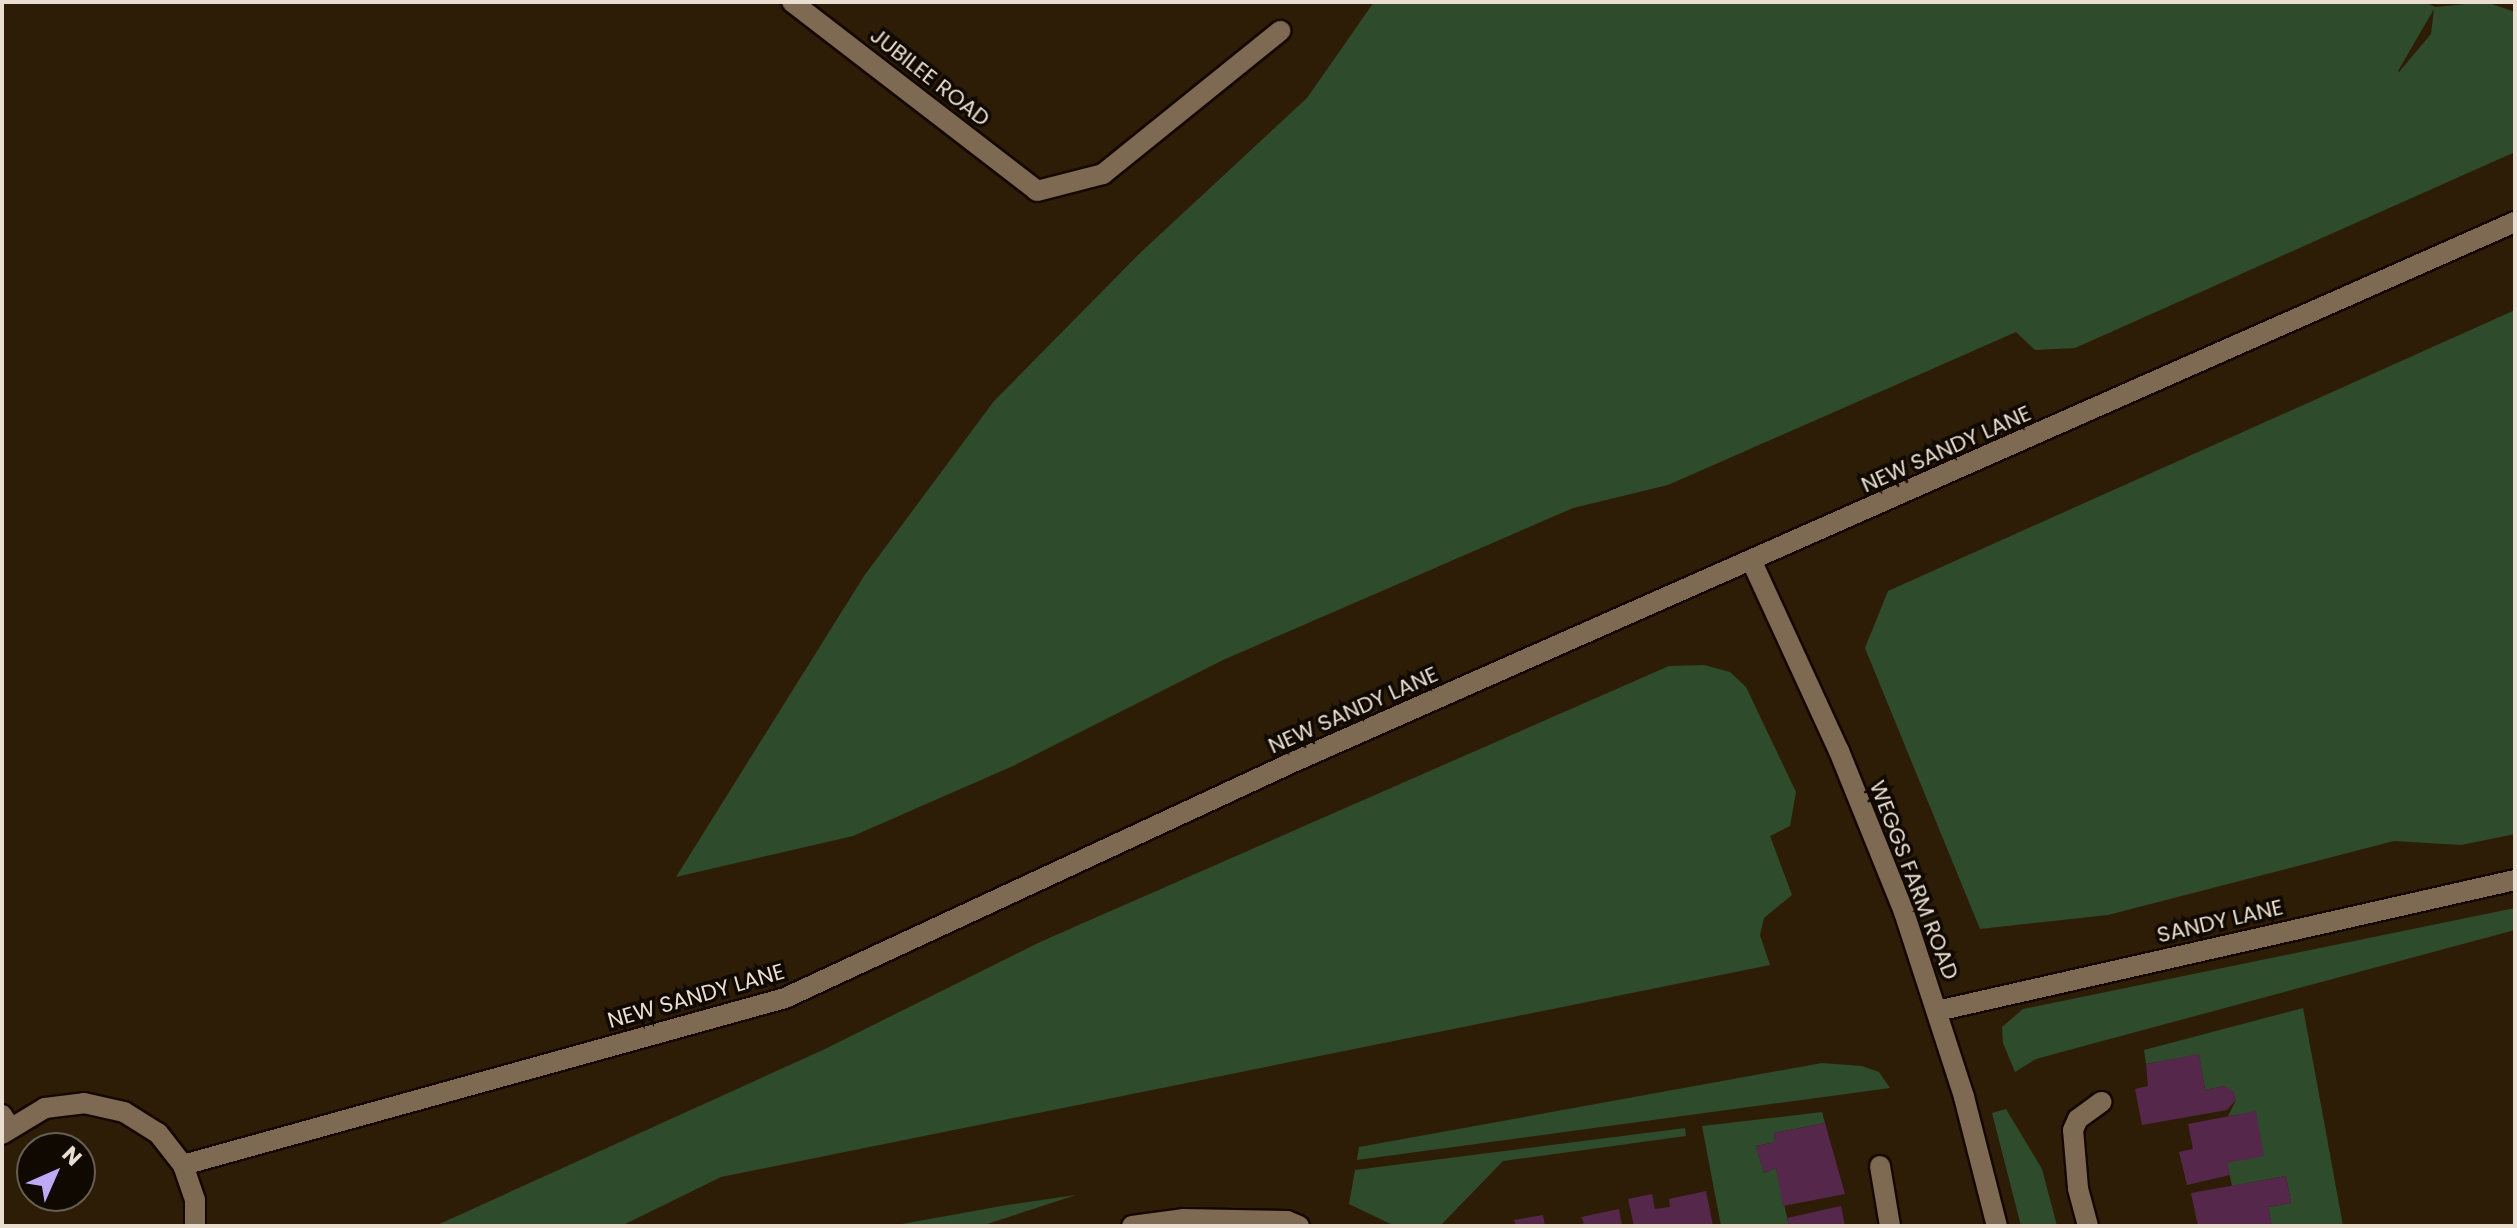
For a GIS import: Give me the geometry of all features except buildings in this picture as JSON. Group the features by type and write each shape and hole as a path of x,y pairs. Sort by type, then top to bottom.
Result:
{"street":[{"name":"JUBILEE ROAD","path":"792,2 1037,191 1103,174 1280,31"},
{"name":"NEW SANDY LANE","path":"183,1165 785,998 1291,763 1752,562 2515,222"},
{"name":"WEGGS FARM ROAD","path":"1752,562 1877,841 1937,1011 1997,1226"},
{"name":"SANDY LANE","path":"1937,1011 2515,880"},
{"path":"2088,1226 2078,1188 2073,1130 2078,1119 2101,1102"},
{"path":"4,1125 45,1108 84,1103 124,1112 158,1133 183,1165 195,1200 195,1226"},
{"path":"1880,1166 1890,1226"},
{"path":"1132,1226 1183,1219 1287,1221 1299,1226"}],"green space":[{"path":"1374,2 2425,2 2435,7 2486,2 2515,12 2515,152 2075,348 2035,350 2016,332 1668,485 1573,508 1223,660 1013,766 853,836 676,877 864,576 994,401 1139,254 1307,98","holes":["2434,9 2431,34 2399,72"]},
{"path":"2515,310 2515,834 2461,845 2394,841 2108,915 1980,929 1865,648 1888,591"},
{"path":"1704,665 1730,672 1746,687 1796,792 1790,826 1770,836 1792,895 1764,918 1760,935 1770,965 721,1177 621,1226 435,1226 825,1049 1040,942 1669,666"},
{"path":"2515,908 2515,930 2036,1059 2015,1072 2003,1043 2002,1027 2023,1009"},
{"path":"2303,1008 2343,1226 2272,1226 2268,1207 2291,1203 2286,1176 2232,1186 2227,1163 2256,1112 2228,1116 2236,1100 2224,1086 2205,1090 2199,1055 2146,1064 2144,1050"},
{"path":"1822,1063 1862,1066 1879,1072 1890,1088 1357,1160 1359,1147"},
{"path":"2006,1109 2042,1169 2057,1226 2021,1226 1992,1113"},
{"path":"1822,1112 1825,1123 1774,1133 1775,1142 1756,1146 1764,1173 1776,1168 1789,1226 1721,1226 1702,1126"},
{"path":"1685,1128 1686,1136 1503,1161 1440,1226 1395,1226 1349,1204 1355,1170"},
{"path":"1076,1195 981,1226 891,1226 1007,1205"}]}
